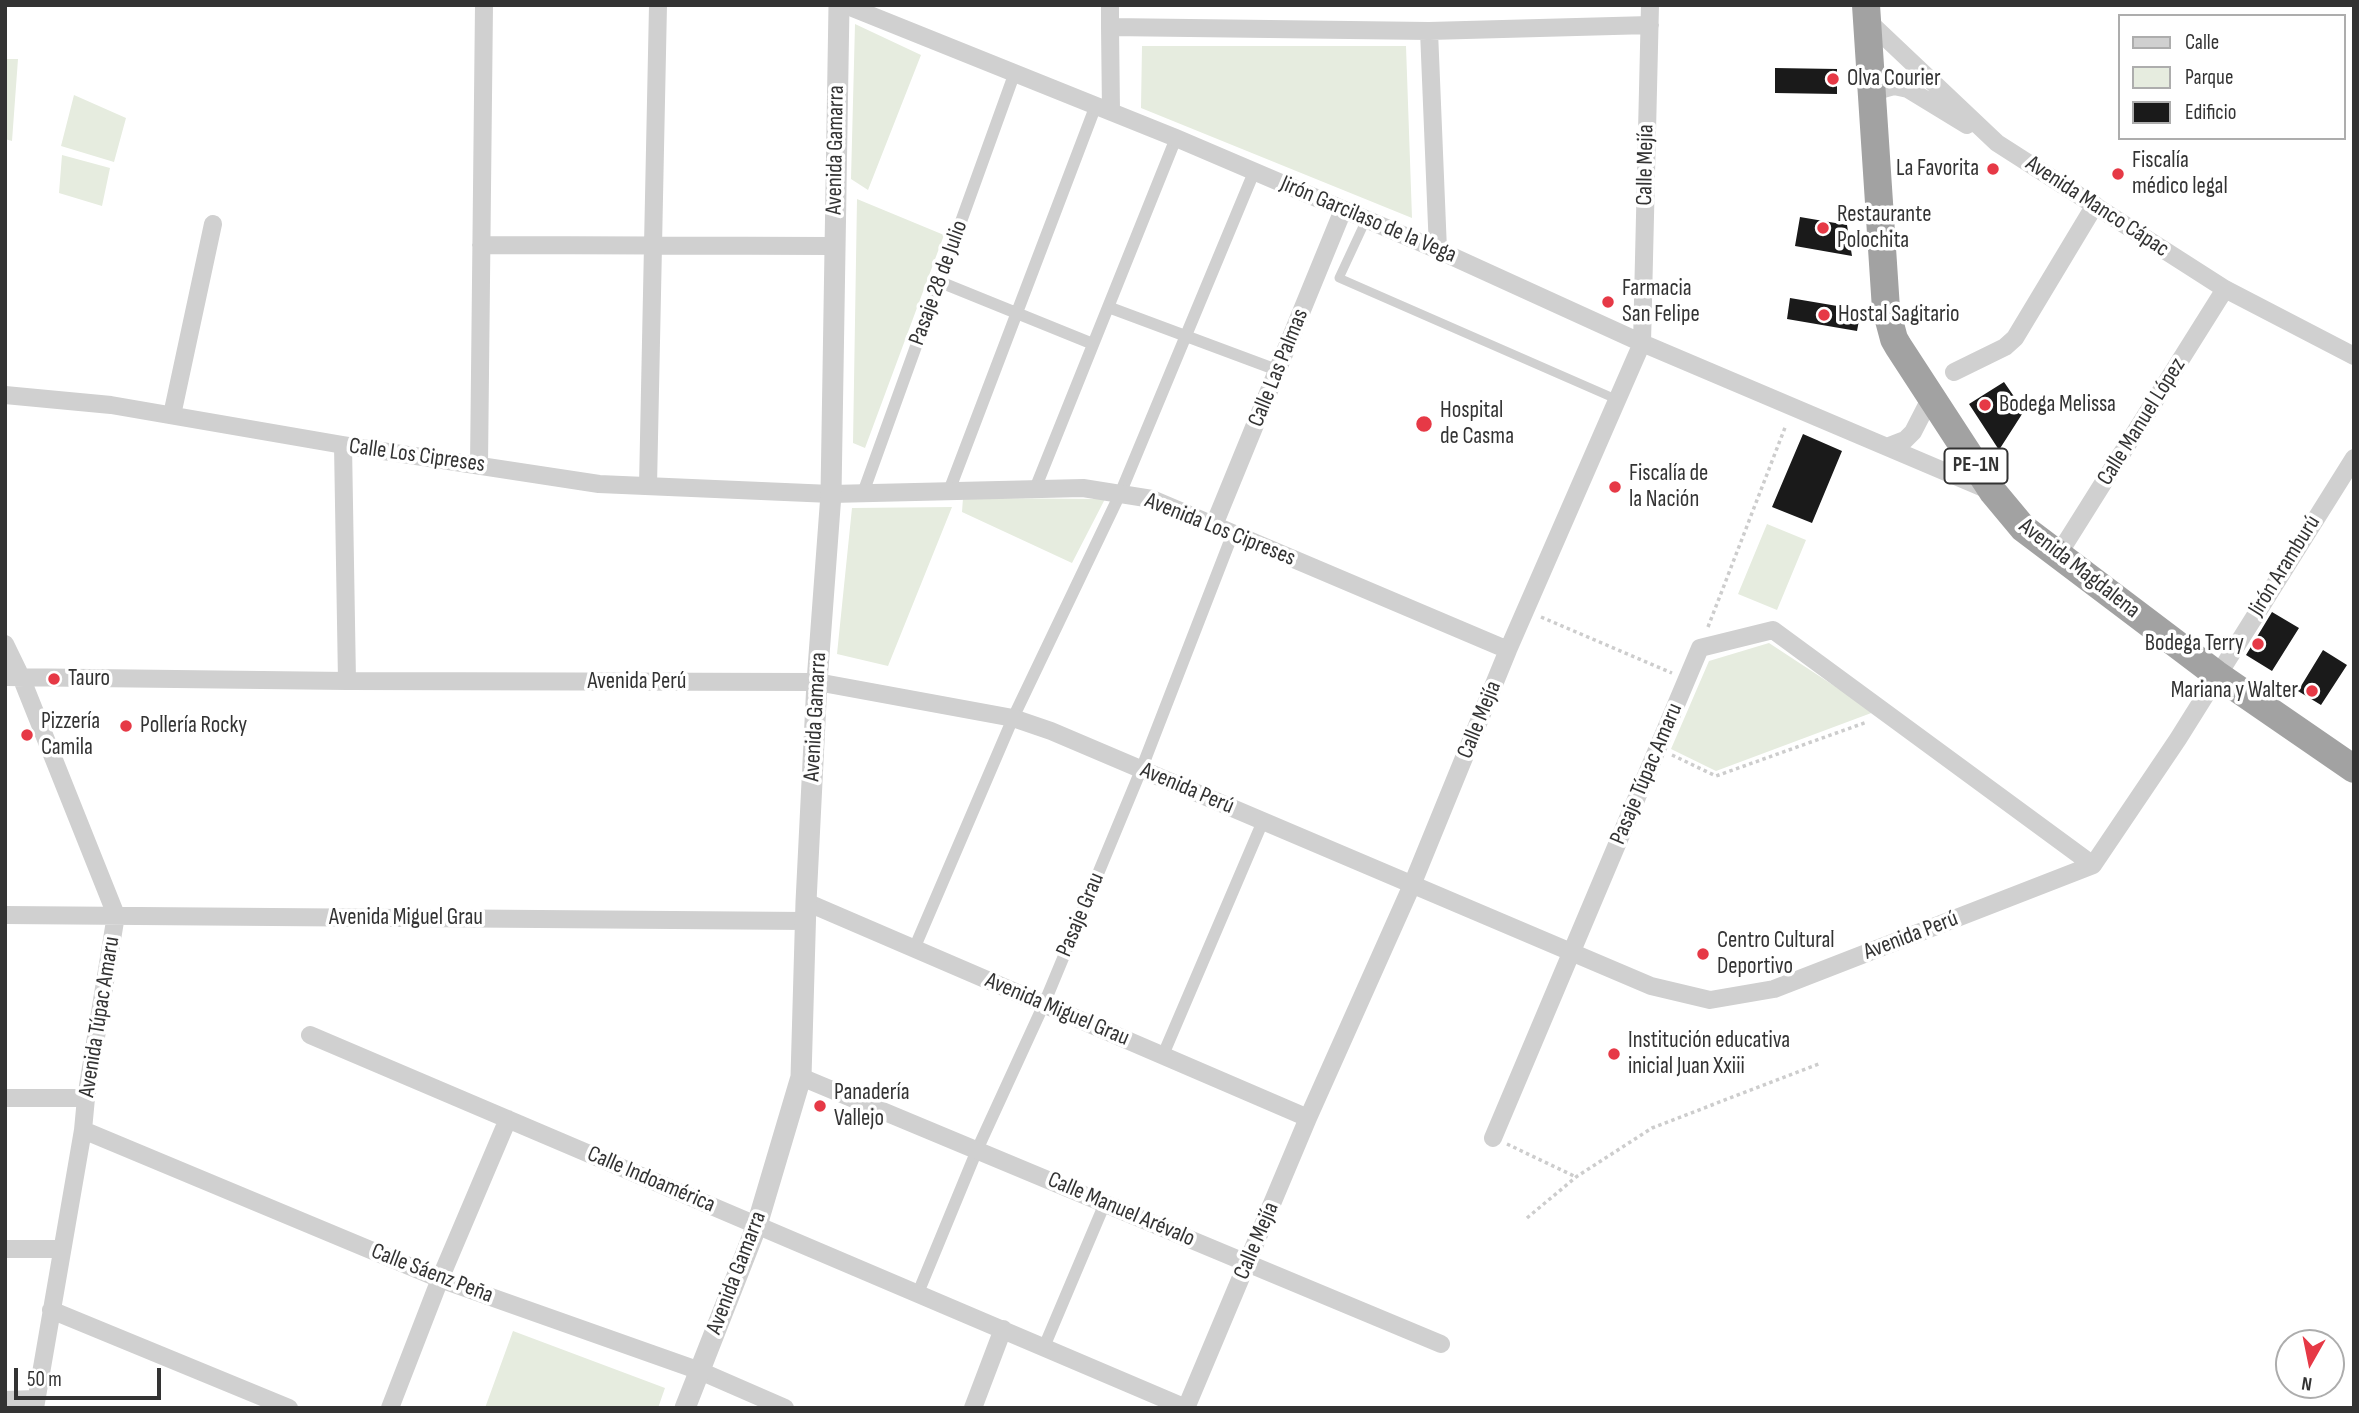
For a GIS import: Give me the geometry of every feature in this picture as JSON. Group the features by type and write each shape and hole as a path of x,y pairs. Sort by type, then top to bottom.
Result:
{"highway":[{"name":"Avenida Magdalena","path":"1866,12 1874,96 1886,309 1894,339 1993,492 2023,528 2216,674 2354,769"}],"street":[{"path":"479,465 484,5"},
{"path":"648,486 658,5"},
{"name":"Avenida Gamarra","path":"685,1408 757,1225 801,1077 817,682 831,494 839,5"},
{"name":"Jirón Garcilaso de la Vega","path":"845,5 1176,138 1438,250 1642,343 1993,492"},
{"path":"950,491 1017,313 1104,108 1110,5"},
{"name":"Calle Mejía","path":"1186,1408 1308,1118 1412,885 1508,650 1642,343 1650,5"},
{"name":"Avenida Manco Cápac","path":"1866,12 1997,143 2225,289 2354,356"},
{"path":"1110,27 1429,31 1650,25"},
{"path":"1429,31 1438,250"},
{"name":"Pasaje 28 de Julio","path":"863,493 1015,72"},
{"path":"1874,96 1883,89 1894,86 1908,89 1997,143"},
{"path":"1035,489 1176,138"},
{"path":"915,949 1013,718 1120,494 1254,172"},
{"path":"1954,372 2005,347 2015,338 2095,205"},
{"name":"Calle Las Palmas","path":"1214,525 1343,210"},
{"path":"172,415 213,224"},
{"path":"481,245 835,246"},
{"path":"940,282 1093,344"},
{"name":"Calle Manuel López","path":"2058,555 2225,289"},
{"path":"1108,307 1278,370"},
{"name":"Calle Los Cipreses","path":"5,395 111,405 343,445 599,484 831,494"},
{"path":"1887,447 1905,440 1913,432 1932,395"},
{"path":"343,445 347,681"},
{"name":"Jirón Aramburú","path":"2216,674 2354,458"},
{"name":"Avenida Los Cipreses","path":"831,494 1083,488 1152,499 1508,650"},
{"name":"Pasaje Grau","path":"918,1293 977,1150 1044,1004 1141,769 1233,533"},
{"path":"1700,648 1773,630 2093,865 2178,739 2216,674"},
{"name":"Avenida Túpac Amaru","path":"5,644 13,677 116,915 83,1130 36,1404"},
{"name":"Pasaje Túpac Amaru","path":"1493,1138 1700,648"},
{"name":"Avenida Perú","path":"13,677 817,682 1013,718 1051,731 1651,986 1710,1000 1774,989 2093,865"},
{"path":"1163,1055 1263,821"},
{"name":"Avenida Miguel Grau","path":"5,915 806,912 915,949 1308,1118"},
{"name":"Calle Indoamérica","path":"310,1035 1186,1408"},
{"name":"Calle Manuel Arévalo","path":"801,1077 1441,1343"},
{"path":"5,1098 86,1098"},
{"path":"390,1408 440,1279 508,1119"},
{"name":"Calle Sáenz Peña","path":"83,1130 440,1279 700,1371 785,1408"},
{"path":"1044,1347 1105,1203"},
{"path":"5,1249 61,1250"},
{"path":"51,1310 289,1408"},
{"path":"973,1408 1003,1329"},
{"path":"5,1400 36,1404"}],"lane":[{"path":"1366,220 1339,278 1618,400"}],"path":[{"path":"1700,648 1793,407"},
{"path":"1526,611 1687,679"},
{"path":"1658,748 1716,776 1888,714"},
{"path":"1527,1218 1576,1177 1652,1128 1821,1063"},
{"path":"1493,1138 1576,1177"}],"green space":[{"path":"855,24 921,55 868,190 851,179"},
{"path":"1142,46 1406,46 1412,218 1141,108"},
{"path":"5,59 18,59 12,141 5,139"},
{"path":"74,95 126,118 114,162 61,146"},
{"path":"62,155 110,168 102,206 59,193"},
{"path":"857,199 944,235 865,448 853,443"},
{"path":"963,498 1105,499 1072,563 962,512"},
{"path":"952,507 888,666 837,654 852,508"},
{"path":"1767,524 1806,540 1777,610 1738,594"},
{"path":"1769,643 1874,712 1716,771 1671,749 1709,661"},
{"path":"513,1331 665,1388 658,1408 485,1408"}],"building":[{"path":"1775,68 1837,69 1837,94 1775,93"},
{"path":"1800,217 1847,225 1852,256 1795,246"},
{"name":"Hostal Sagitario","path":"1790,298 1861,310 1857,331 1787,319"},
{"path":"2004,382 2024,411 1999,450 1969,404"},
{"path":"1803,434 1842,451 1812,523 1772,507"},
{"path":"2272,612 2299,628 2272,671 2246,655"},
{"path":"2323,650 2347,665 2321,705 2298,691"}],"place":[{"name":"Olva Courier","path":"1833,79"},
{"name":"La Favorita","path":"1993,169"},
{"name":"Fiscalía médico legal","path":"2118,174"},
{"name":"Restaurante Polochita","path":"1823,228"},
{"name":"Farmacia San Felipe","path":"1608,302"},
{"name":"Hostal Sagitario","path":"1824,315"},
{"name":"Bodega Melissa","path":"1985,405"},
{"name":"Hospital de Casma","path":"1424,424"},
{"name":"Fiscalía de la Nación","path":"1615,487"},
{"name":"Bodega Terry","path":"2258,644"},
{"name":"Tauro","path":"54,679"},
{"name":"Mariana y Walter","path":"2312,691"},
{"name":"Pollería Rocky","path":"126,726"},
{"name":"Pizzería Camila","path":"27,735"},
{"name":"Centro Cultural Deportivo","path":"1703,954"},
{"name":"Institución educativa inicial Juan Xxiii","path":"1614,1054"},
{"name":"Panadería Vallejo","path":"820,1106"}]}
